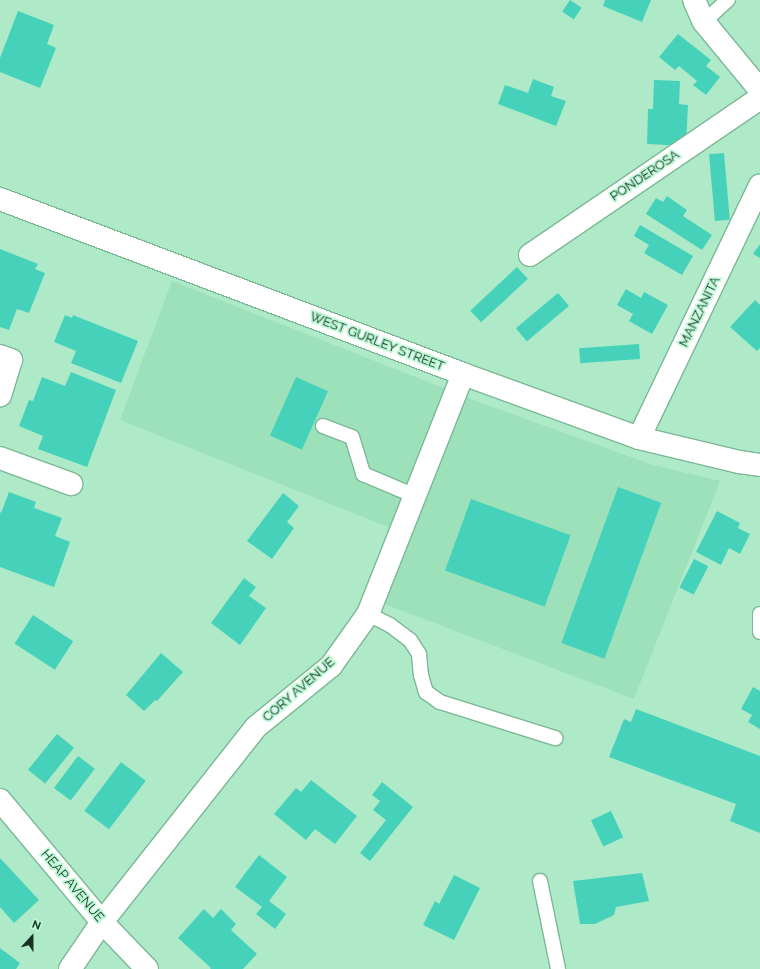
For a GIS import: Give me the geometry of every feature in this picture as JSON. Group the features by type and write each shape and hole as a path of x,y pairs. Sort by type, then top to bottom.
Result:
{"street":[{"path":"694,0 704,22 760,90"},
{"name":"PONDEROSA","path":"530,255 760,98"},
{"name":"MANZANITA","path":"639,438 760,186"},
{"name":"WEST GURLEY STREET","path":"0,199 463,374 639,438 739,462 760,465"},
{"path":"0,356 11,360 0,395"},
{"name":"CORY AVENUE","path":"70,969 102,922 256,727 331,666 368,614 463,374"},
{"path":"0,458 71,484"},
{"name":"HEAP AVENUE","path":"0,800 102,922 147,969"}],"lane":[{"path":"704,22 728,0"},
{"path":"323,426 352,437 363,474 415,496"},
{"path":"368,614 390,625 410,640 419,654 421,675 426,692 440,702 555,738"},
{"path":"760,614 760,632"},
{"path":"540,881 558,969"}],"shaded area":[{"path":"172,281 476,401 653,465 720,481 634,699 366,597 391,528 120,420"}],"building":[{"path":"570,0 582,8 574,19 562,12"},
{"path":"605,0 651,0 642,22 603,6"},
{"path":"18,11 54,25 47,44 56,48 40,88 0,72 0,58"},
{"path":"678,34 711,60 706,66 720,77 706,95 693,85 697,81 679,66 675,70 659,57"},
{"path":"533,79 554,87 551,96 566,101 556,126 498,104 505,85 528,93"},
{"path":"654,80 680,81 679,104 688,105 686,146 647,144 648,109 653,109"},
{"path":"724,153 730,220 715,221 709,154"},
{"path":"667,196 687,210 683,216 712,235 702,250 646,214 656,198 663,202"},
{"path":"640,225 693,256 682,275 644,253 649,245 634,236"},
{"path":"760,244 760,258 753,254"},
{"path":"0,249 38,264 35,269 45,273 29,313 17,309 9,330 0,327"},
{"path":"517,267 528,279 481,322 470,311"},
{"path":"626,289 641,298 644,292 668,305 652,334 629,321 633,314 617,305"},
{"path":"558,293 569,306 527,341 516,328"},
{"path":"755,300 760,305 760,348 757,351 730,327"},
{"path":"65,315 72,318 73,315 138,341 121,383 71,363 76,351 54,342"},
{"path":"639,344 640,359 580,363 579,348"},
{"path":"71,372 116,390 87,467 38,449 43,436 19,426 29,400 33,401 42,377 65,386"},
{"path":"296,377 328,391 302,450 270,435"},
{"path":"618,487 661,503 604,659 561,643"},
{"path":"9,492 36,502 34,508 62,518 55,536 70,542 54,587 0,567 0,512 1,513"},
{"path":"283,493 299,506 287,522 294,528 272,559 247,541"},
{"path":"471,499 571,535 545,607 445,570"},
{"path":"717,511 740,523 738,528 750,534 740,554 729,548 721,565 696,552"},
{"path":"694,559 708,566 694,595 679,588"},
{"path":"244,578 256,587 249,596 266,608 240,645 211,623"},
{"path":"33,615 73,641 55,670 14,644"},
{"path":"161,653 183,672 157,701 155,700 144,711 126,695"},
{"path":"753,687 760,691 760,729 748,722 752,715 741,709"},
{"path":"636,709 760,756 760,833 730,821 736,804 609,757 624,719 631,722"},
{"path":"57,734 74,748 45,784 28,770"},
{"path":"78,756 95,769 71,801 54,788"},
{"path":"121,762 146,781 109,829 84,811"},
{"path":"311,780 357,816 335,844 315,829 306,840 274,814 296,788 301,792"},
{"path":"382,782 413,807 370,861 360,853 386,820 373,810 380,801 372,795"},
{"path":"611,811 623,837 603,847 591,820"},
{"path":"259,855 287,877 269,901 286,914 275,929 256,914 262,907 235,887"},
{"path":"0,858 39,900 14,923 0,907"},
{"path":"642,873 649,901 616,907 614,915 595,924 580,924 573,881"},
{"path":"454,875 480,888 454,940 423,925 435,901 439,904"},
{"path":"204,909 213,918 221,909 236,924 231,930 257,954 243,969 210,969 211,968 178,938"},
{"path":"0,948 20,963 16,969 0,969"}]}
